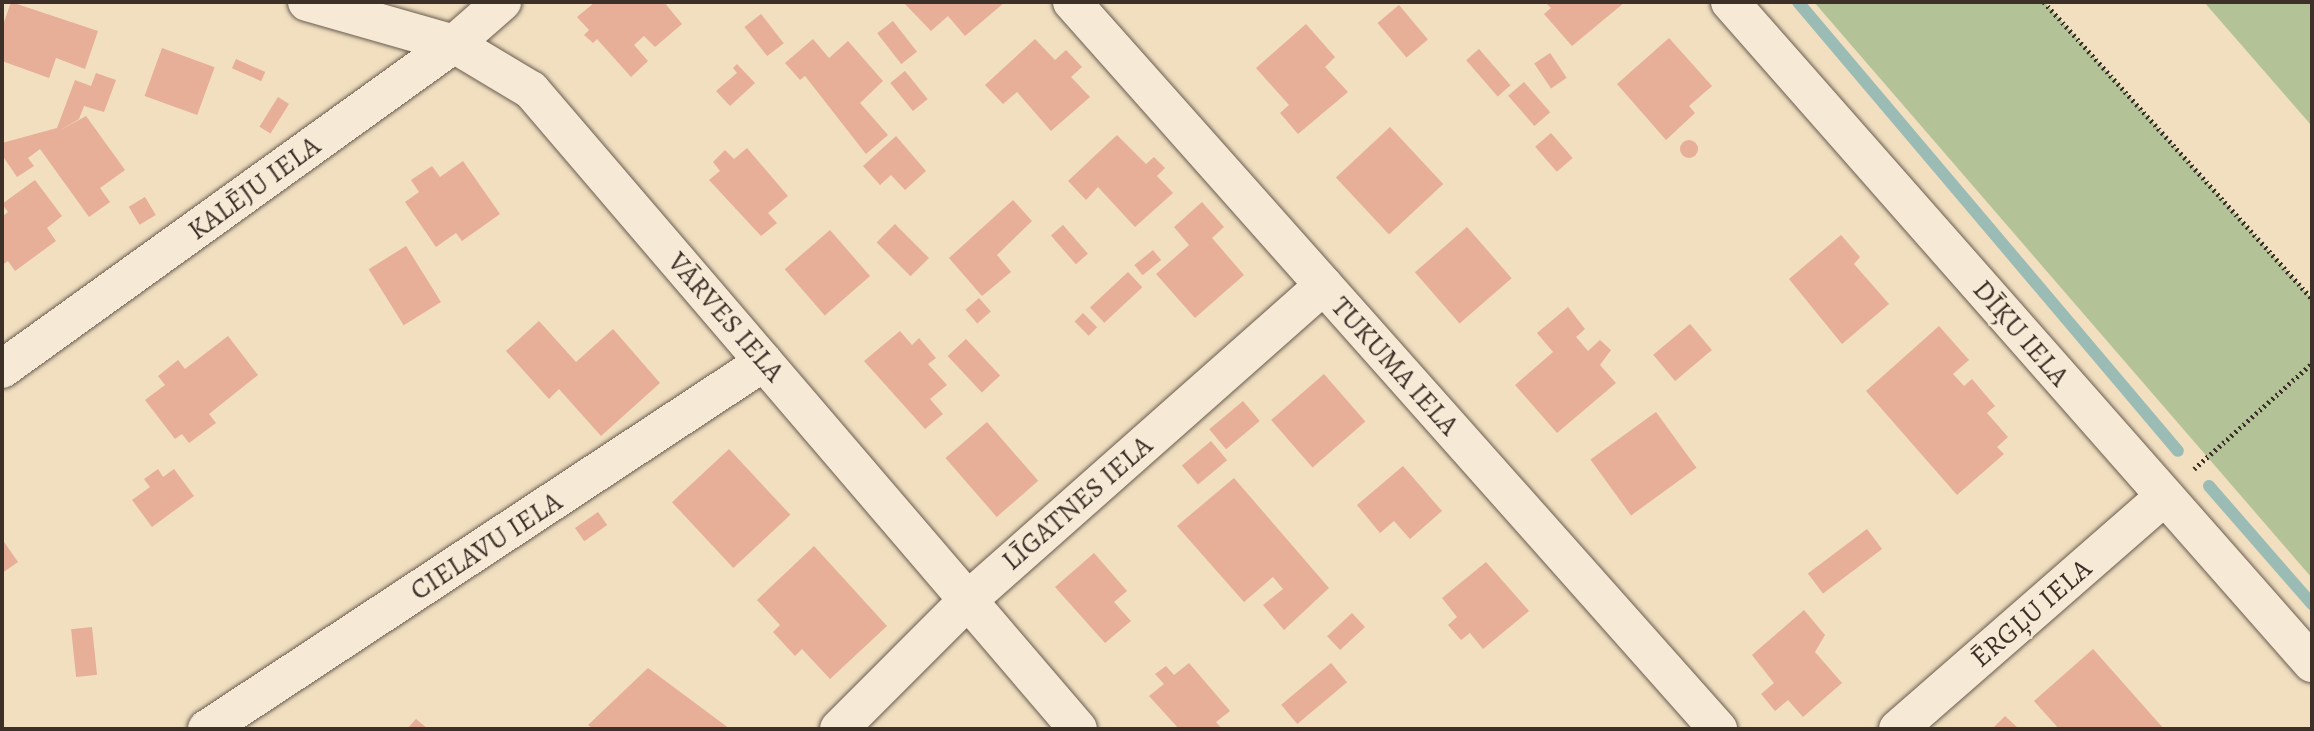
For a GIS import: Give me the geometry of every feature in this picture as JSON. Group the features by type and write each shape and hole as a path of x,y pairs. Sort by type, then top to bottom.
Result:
{"street":[{"name":"VĀRVES IELA","path":"307,2 454,44 531,90 1078,729"},
{"name":"KALĒJU IELA","path":"2,369 454,44 502,2"},
{"name":"TUKUMA IELA","path":"1072,2 1718,729"},
{"name":"DĪĶU IELA","path":"1730,2 2312,663"},
{"name":"LĪGATNES IELA","path":"839,729 968,600 1324,285"},
{"name":"CIELAVU IELA","path":"207,729 764,362"},
{"name":"ĒRGĻU IELA","path":"1898,729 2165,496"}],"path":[{"path":"2043,2 2312,299"},
{"path":"2165,496 2312,363"}],"green space":[{"path":"1814,2 2044,2 2312,299 2312,578"},
{"path":"2204,2 2312,2 2312,126"}],"building":[{"path":"11,2 98,31 85,69 56,58 49,78 2,61 2,28"},
{"path":"595,2 664,2 682,24 655,47 644,36 634,45 648,61 631,77 597,39 593,43 584,35 589,30 577,17"},
{"path":"903,2 1005,2 965,36 948,16 931,31"},
{"path":"1545,2 1625,2 1572,46 1544,14 1551,8"},
{"path":"1399,5 1428,39 1406,57 1378,23"},
{"path":"761,14 784,43 767,56 744,27"},
{"path":"893,21 917,52 901,64 877,33"},
{"path":"1306,24 1335,57 1325,67 1348,92 1298,134 1280,113 1289,105 1256,68"},
{"path":"1669,38 1712,86 1689,106 1695,113 1666,140 1617,84"},
{"path":"813,39 829,58 848,41 883,81 860,103 888,135 866,154 805,76 800,80 785,63"},
{"path":"1035,39 1055,60 1066,50 1082,67 1071,77 1090,97 1051,131 1017,92 1003,104 985,85"},
{"path":"162,48 215,67 197,115 145,96"},
{"path":"1479,49 1510,85 1498,96 1466,60"},
{"path":"1550,53 1567,78 1551,88 1534,64"},
{"path":"236,59 265,72 261,81 232,68"},
{"path":"737,64 755,83 730,106 716,91 737,73 733,68"},
{"path":"905,71 928,99 913,111 890,83"},
{"path":"96,73 116,80 104,112 84,106 79,119 59,131 86,116 125,170 100,188 110,202 89,217 40,149 28,158 34,166 17,177 2,155 2,143 57,128 75,80 91,86"},
{"path":"1524,82 1550,112 1534,126 1508,96"},
{"path":"278,97 289,104 270,134 259,127"},
{"path":"1390,127 1443,184 1389,235 1336,177"},
{"path":"1551,133 1573,158 1557,172 1535,147"},
{"path":"1117,135 1146,164 1154,157 1165,168 1157,176 1173,193 1135,227 1098,187 1086,200 1068,181"},
{"path":"896,136 926,171 905,190 891,175 880,185 863,166"},
{"path":"1689,140 1695,143 1698,149 1695,155 1689,158 1683,155 1680,149 1683,143"},
{"path":"747,148 788,196 768,213 777,223 761,236 709,180 720,171 713,162 725,150 734,159"},
{"path":"463,161 500,214 462,241 456,233 436,247 405,202 419,192 411,180 432,166 440,177"},
{"path":"35,180 62,216 47,228 56,241 15,271 8,261 2,265 2,217 8,212 2,204"},
{"path":"145,197 156,215 140,225 129,207"},
{"path":"1013,200 1032,221 997,255 1011,272 982,296 949,258"},
{"path":"1202,202 1224,227 1212,238 1244,275 1195,318 1156,274 1189,245 1174,227"},
{"path":"895,224 929,258 911,276 877,242"},
{"path":"1063,225 1088,254 1076,264 1051,235"},
{"path":"1467,227 1512,278 1460,324 1415,272"},
{"path":"830,230 870,276 825,315 785,269"},
{"path":"1841,235 1860,257 1854,264 1889,304 1842,344 1789,279"},
{"path":"406,246 441,302 404,325 369,269"},
{"path":"1153,250 1161,260 1143,275 1134,265"},
{"path":"1128,272 1142,287 1104,323 1090,307"},
{"path":"979,298 991,312 977,323 965,310"},
{"path":"1568,307 1585,329 1576,337 1588,351 1600,340 1611,350 1600,365 1616,383 1557,433 1515,385 1553,352 1537,333"},
{"path":"1083,313 1097,327 1089,336 1075,321"},
{"path":"539,321 576,362 613,329 660,383 601,436 559,389 549,399 506,351"},
{"path":"1690,324 1712,350 1675,381 1653,355"},
{"path":"1939,326 1969,360 1953,374 1964,386 1972,379 1995,406 1987,413 2008,437 1997,447 2004,454 1957,495 1866,391"},
{"path":"900,331 912,345 919,338 936,358 928,364 947,385 930,399 943,414 925,429 864,361"},
{"path":"228,336 258,375 209,414 216,423 189,443 182,434 175,439 145,400 165,385 158,376 178,360 185,369"},
{"path":"966,339 1000,376 982,393 948,356"},
{"path":"1324,374 1365,422 1313,467 1271,420"},
{"path":"1243,401 1260,421 1226,449 1209,429"},
{"path":"1656,412 1697,468 1631,515 1590,460"},
{"path":"987,422 1038,481 997,517 945,458"},
{"path":"1211,441 1227,460 1198,485 1182,465"},
{"path":"729,449 790,515 733,568 672,502"},
{"path":"1403,466 1442,511 1410,539 1394,521 1380,533 1357,505"},
{"path":"158,469 163,477 174,469 194,496 152,527 132,500 150,487 144,479"},
{"path":"1234,478 1329,588 1284,630 1263,605 1283,589 1273,577 1244,602 1177,526"},
{"path":"598,512 607,525 584,541 575,528"},
{"path":"1867,529 1882,549 1823,594 1808,574"},
{"path":"2,539 18,562 2,573"},
{"path":"814,546 887,626 830,679 802,649 795,656 773,632 780,625 757,600"},
{"path":"1094,553 1127,591 1114,602 1131,621 1105,643 1055,587"},
{"path":"1486,562 1529,611 1483,649 1470,633 1461,640 1448,625 1457,617 1442,598"},
{"path":"1804,610 1825,635 1815,652 1842,683 1803,717 1788,700 1775,711 1761,694 1774,683 1752,655"},
{"path":"1352,613 1365,627 1340,650 1327,636"},
{"path":"92,627 97,675 76,677 71,629"},
{"path":"2093,649 2164,729 2059,729 2034,701"},
{"path":"1189,663 1230,711 1216,722 1222,729 1179,729 1149,696 1164,684 1155,674 1166,666 1174,675"},
{"path":"1331,663 1347,682 1297,724 1281,705"},
{"path":"648,668 730,729 593,729 588,725"},
{"path":"2005,716 2019,729 1992,729"},
{"path":"416,719 428,729 407,729"}],"waterway":[{"path":"1798,2 2178,451"},
{"path":"2209,486 2312,604"}]}
